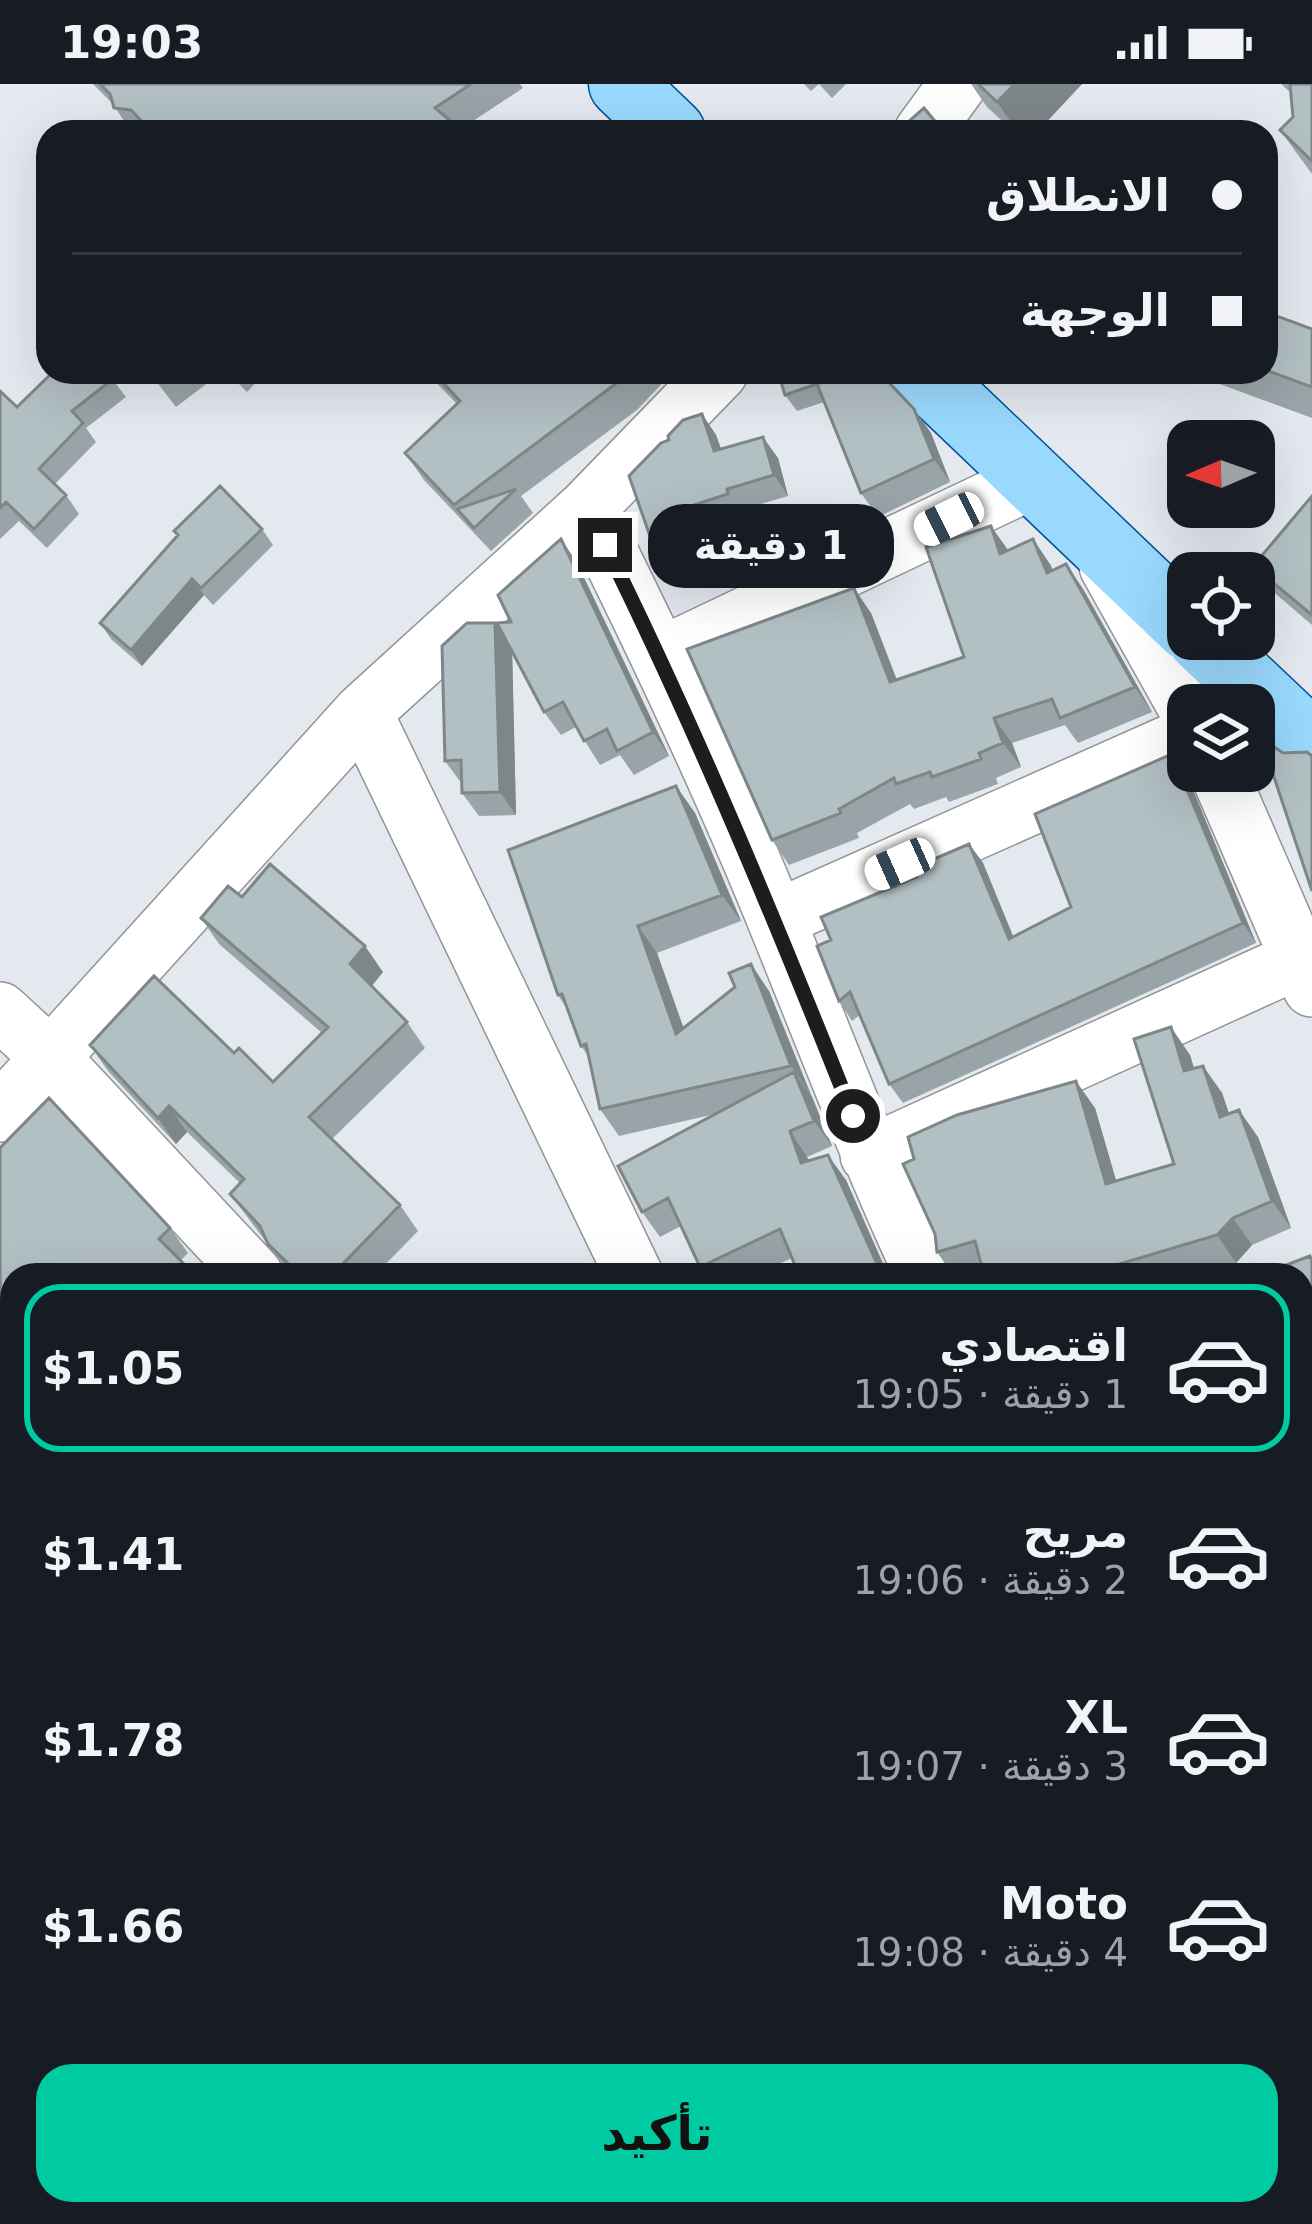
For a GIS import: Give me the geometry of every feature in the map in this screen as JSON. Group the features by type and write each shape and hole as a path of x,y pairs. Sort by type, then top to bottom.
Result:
{"main road":[{"path":"622,84 660,120"},
{"path":"675,84 712,120"},
{"path":"933,384 1167,607"},
{"path":"991,384 1173,552"},
{"path":"1275,647 1312,681"},
{"path":"1223,660 1312,744"}],"street":[{"path":"932,120 958,84"},
{"path":"0,1113 363,712 587,508 707,384"},
{"path":"661,656 1032,480"},
{"path":"587,508 661,656 776,919 868,1155 918,1263"},
{"path":"1091,535 1174,684"},
{"path":"363,712 628,1263"},
{"path":"776,919 1167,745"},
{"path":"868,1155 1306,973 1227,792"},
{"path":"0,1011 50,1057 243,1263"}],"building":[{"path":"100,84 471,84 435,108 449,120 141,120 131,110 114,108"},
{"path":"978,84 1015,84 997,102"},
{"path":"1290,84 1312,84 1312,161 1280,130 1293,117"},
{"path":"924,108 934,120 910,120"},
{"path":"1278,316 1312,329 1312,387 1278,374"},
{"path":"41,384 107,384 72,411 83,423 39,469 66,495 34,529 6,502 0,508 0,391 17,407"},
{"path":"444,384 615,384 454,505 405,453 460,401"},
{"path":"782,384 817,384 785,395"},
{"path":"817,384 890,384 914,409 934,459 861,493"},
{"path":"702,414 714,451 763,437 774,475 672,512 678,530 651,539 629,476 669,440 683,420"},
{"path":"220,486 262,529 201,588 192,579 131,650 100,623 178,535 174,531"},
{"path":"516,489 474,528 457,509"},
{"path":"1312,496 1312,615 1275,584 1275,552 1265,552"},
{"path":"991,526 1000,554 1033,539 1047,573 1066,564 1135,687 1060,718 1052,699 994,718 1003,743 979,753 981,759 932,777 930,772 896,784 894,778 839,809 841,813 772,840 687,649 854,588 890,682 964,657 926,547"},
{"path":"561,539 653,732 617,751 607,729 584,741 563,702 544,712 497,623 511,622 498,595"},
{"path":"467,623 495,623 500,792 462,793 461,760 445,761 442,646"},
{"path":"1275,748 1312,756 1312,891 1275,780"},
{"path":"1167,756 1167,792 1188,792 1243,923 889,1084 850,992 839,1001 817,946 831,940 821,917 917,877 913,868 969,844 1009,939 1071,907 1035,814"},
{"path":"676,786 722,895 638,926 676,1034 735,987 729,973 751,964 791,1066 600,1109 586,1044 581,1046 562,994 558,995 508,850"},
{"path":"270,864 365,946 350,964 407,1022 309,1117 400,1205 344,1263 288,1263 230,1194 244,1179 169,1106 158,1118 90,1045 154,976 234,1053 239,1048 273,1082 328,1027 201,918 228,886 242,897"},
{"path":"1171,1027 1184,1071 1203,1066 1220,1117 1239,1110 1272,1201 1233,1218 1217,1235 1123,1263 981,1263 975,1241 937,1252 935,1234 903,1164 914,1159 908,1137 957,1115 1076,1081 1106,1184 1174,1164 1134,1039"},
{"path":"794,1072 814,1121 790,1131 801,1163 828,1155 877,1263 794,1263 780,1229 708,1263 698,1263 668,1198 642,1212 618,1166"},
{"path":"49,1098 170,1228 159,1239 183,1263 0,1263 0,1148"}],"route":[{"path":"605,545 661,656 776,919 853,1116"}]}
